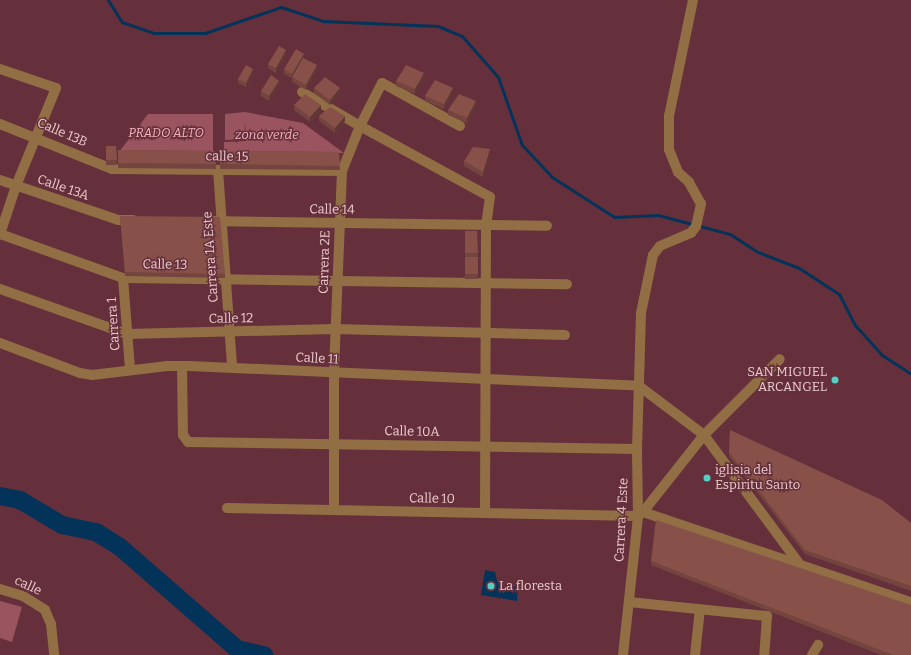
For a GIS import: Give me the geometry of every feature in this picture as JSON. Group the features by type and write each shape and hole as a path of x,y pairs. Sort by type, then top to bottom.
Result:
{"street":[{"name":"Carrera 4 Este","path":"623,655 640,514 637,449 641,313 653,255 660,246 691,233 696,226 701,204 689,182 678,172 669,150 670,116 693,0"},
{"path":"0,69 56,88 16,186 0,234"},
{"name":"Carrera 2E","path":"334,510 334,373 342,171 360,126 382,83 460,126"},
{"path":"302,92 360,126 490,197 486,226 484,333 485,513"},
{"name":"Calle 13B","path":"0,124 36,136 112,169"},
{"name":"calle 15","path":"112,169 342,171"},
{"name":"Carrera 1A Este","path":"218,170 232,367"},
{"name":"Calle 13A","path":"0,180 118,220 142,220"},
{"name":"Calle 14","path":"197,221 547,226"},
{"name":"Calle 13","path":"0,234 123,278 567,284"},
{"name":"Carrera 1","path":"123,278 130,370"},
{"path":"0,289 127,334"},
{"name":"Calle 12","path":"127,334 336,329 565,335"},
{"name":"Calle 11","path":"0,343 80,373 92,375 182,366 232,367 334,373 484,378 639,386"},
{"path":"640,514 704,435 780,359"},
{"name":"Calle 10A","path":"182,366 183,435 188,442 637,449"},
{"path":"639,386 704,435 798,562"},
{"name":"Calle 10","path":"226,508 485,513 640,514 798,562 911,602"},
{"name":"calle","path":"0,589 23,596 45,610 51,624 54,655"},
{"path":"629,602 767,616 764,655"},
{"path":"695,655 700,609"},
{"path":"812,655 818,645"}],"green space":[{"name":"zona verde","path":"245,112 303,123 344,153 224,153 224,142 246,141 245,122 244,139 225,140 225,114"},
{"name":"PRADO ALTO","path":"148,114 213,114 213,153 119,152"},
{"path":"0,601 22,607 12,642 0,638"}],"water":[{"name":"La floresta","path":"485,570 495,572 497,581 503,588 518,586 517,601 481,595"}],"building":[{"path":"279,46 286,50 276,68 268,64"},
{"path":"296,49 304,54 292,74 284,69"},
{"path":"303,58 317,65 306,85 292,77"},
{"path":"246,65 253,69 246,83 238,79"},
{"path":"406,65 424,73 415,89 396,81"},
{"path":"271,75 279,81 269,96 261,91"},
{"path":"325,77 340,88 330,100 314,88"},
{"path":"435,80 453,88 444,104 425,96"},
{"path":"305,94 321,105 310,117 294,105"},
{"path":"459,94 476,101 467,118 448,110"},
{"path":"330,107 345,116 335,128 319,116"},
{"path":"106,146 116,146 117,160 106,160"},
{"path":"473,147 490,149 483,172 464,161"},
{"path":"118,150 215,151 216,164 118,163"},
{"path":"220,151 339,152 340,166 220,164"},
{"path":"120,216 220,217 225,274 125,272"},
{"path":"465,231 477,231 478,253 465,253"},
{"path":"465,257 478,257 478,274 465,274"},
{"path":"730,430 882,500 911,523 911,586 805,550 729,452"},
{"path":"656,520 911,605 911,655 893,655 651,561"}],"waterway":[{"path":"108,0 122,22 154,33 205,33 281,7 323,21 438,26 462,36 498,77 522,145 552,177 614,217 658,215 730,234 758,252 799,268 839,294 855,325 882,355 911,374"},
{"path":"0,496 20,500 62,525 96,532 120,547 237,649 264,655"}],"place":[{"name":"SAN MIGUEL ARCANGEL","path":"835,380"},
{"name":"iglisia del Espiritu Santo","path":"707,478"},
{"name":"La floresta","path":"491,586"}]}
